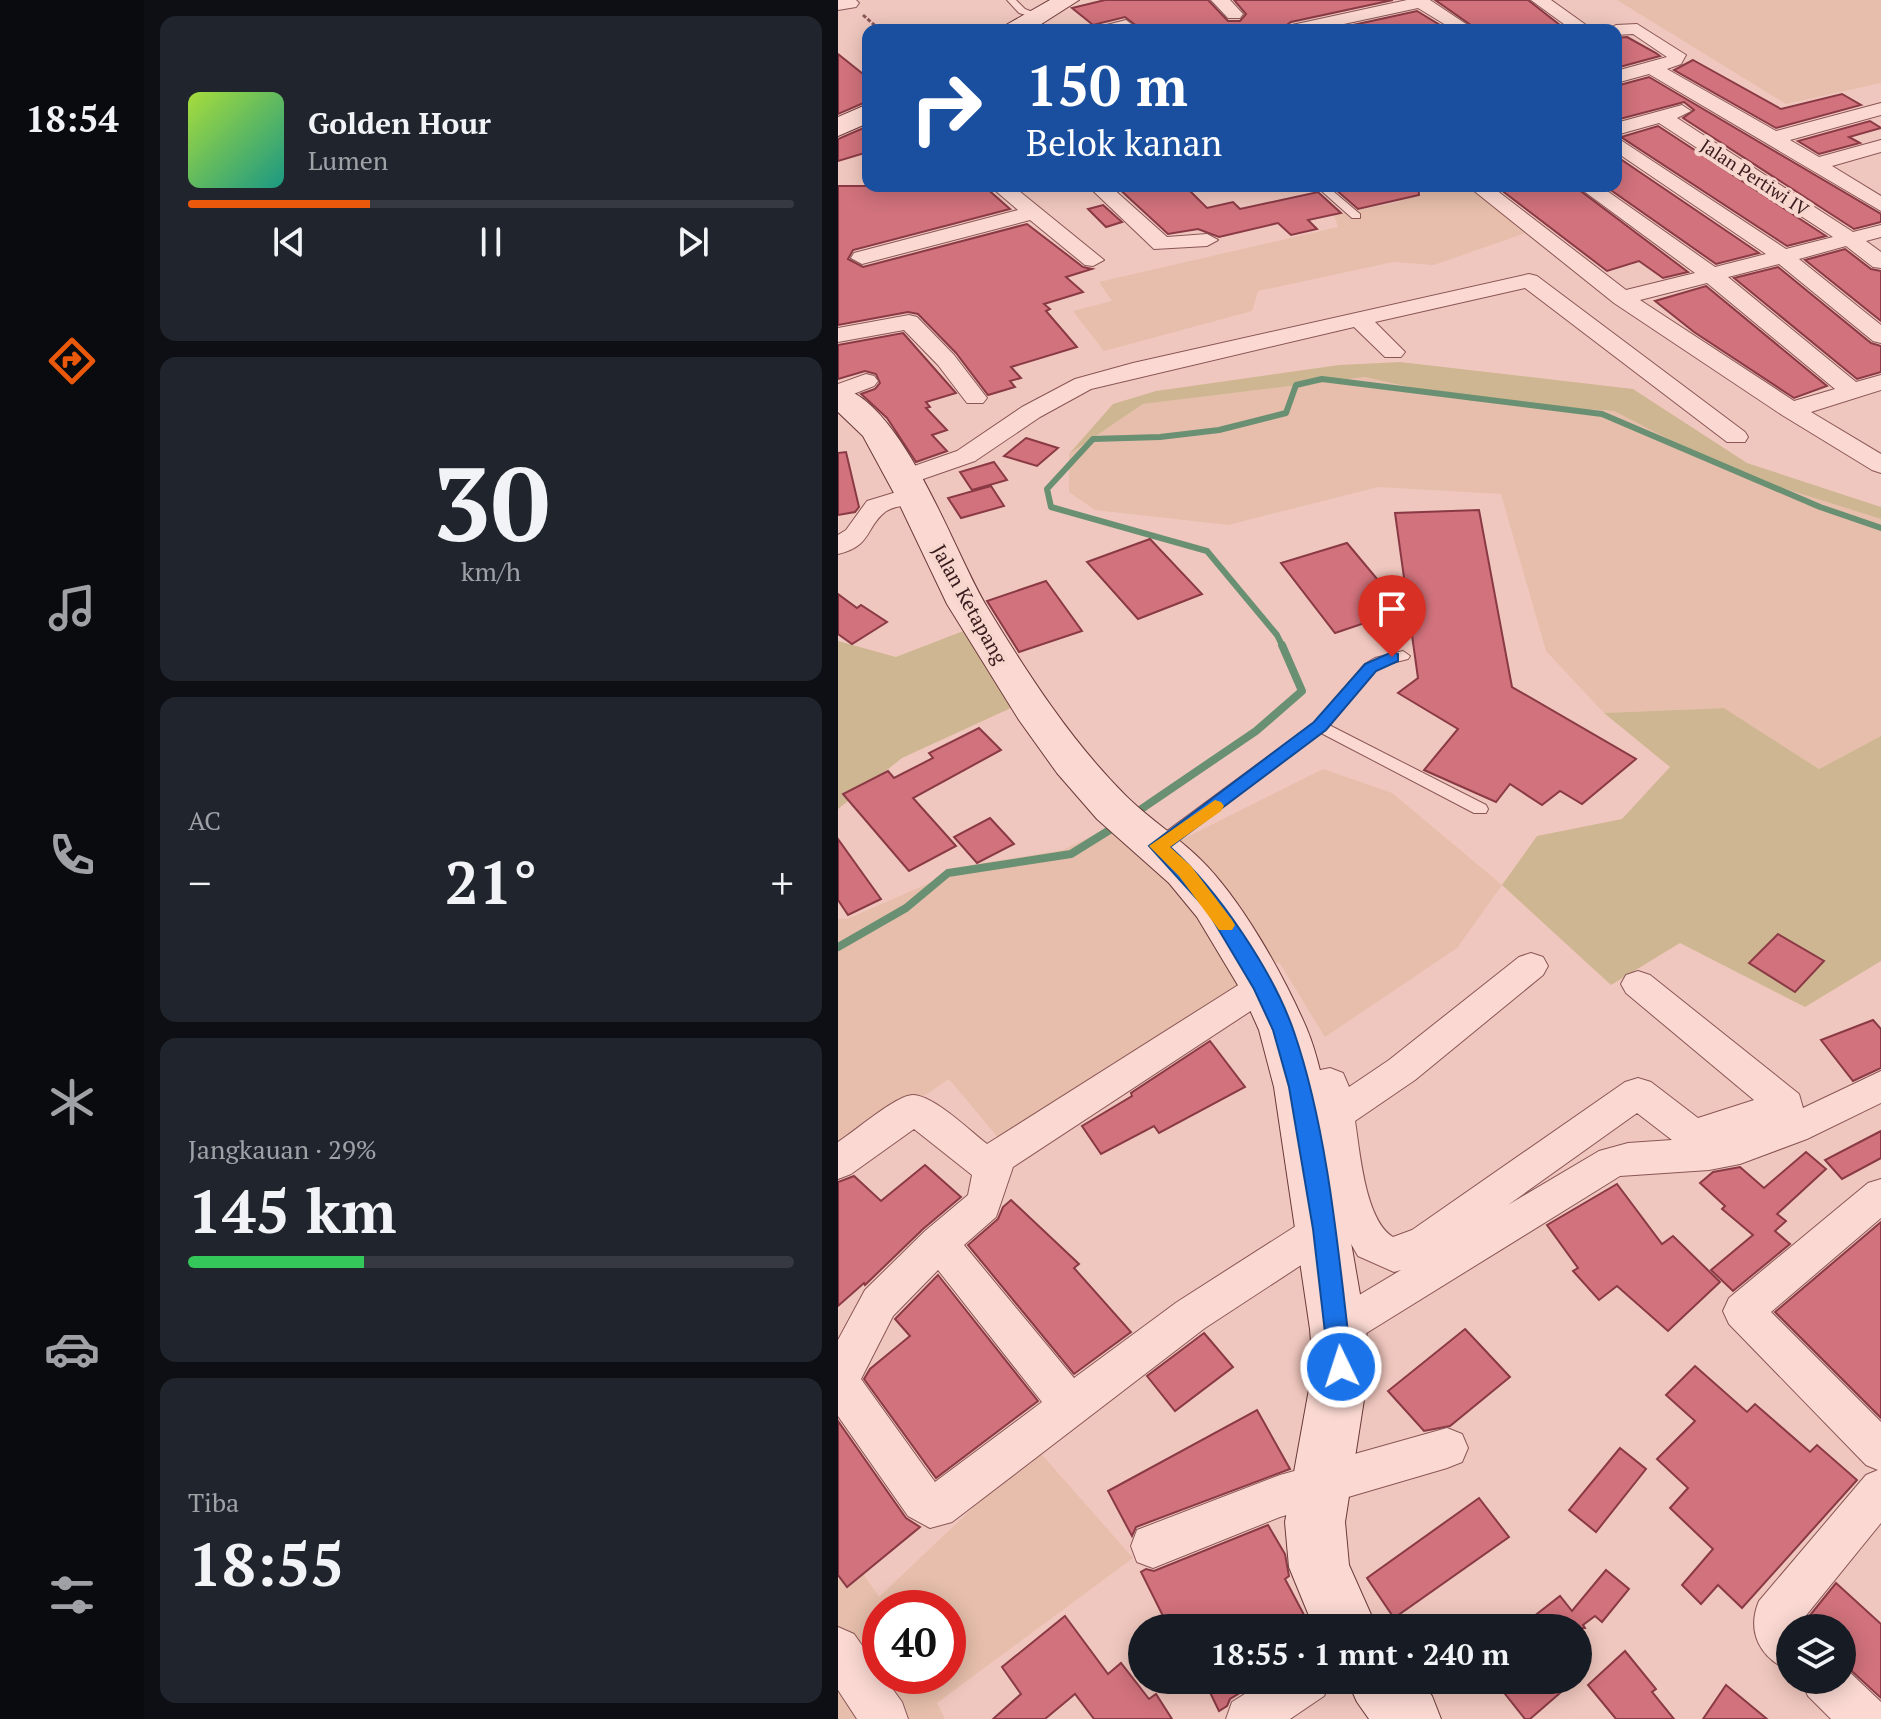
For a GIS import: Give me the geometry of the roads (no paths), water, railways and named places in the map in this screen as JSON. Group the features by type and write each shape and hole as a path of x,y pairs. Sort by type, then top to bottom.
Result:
{"street":[{"path":"1025,24 1067,0"},
{"path":"1220,0 1234,14"},
{"path":"1540,0 1575,24"},
{"path":"1318,24 1420,1 1456,24"},
{"path":"1622,30 1637,29 1677,55 1675,60 1622,76"},
{"path":"1652,68 1774,138 1881,205"},
{"path":"1622,127 1713,102"},
{"path":"1774,138 1881,109"},
{"path":"838,128 862,115"},
{"name":"Jalan Pertiwi IV","path":"1662,117 1881,262"},
{"path":"1817,164 1881,146"},
{"path":"1622,147 1781,256 1881,336"},
{"path":"1009,192 1093,260"},
{"path":"1105,192 1162,244 1207,240"},
{"path":"1486,192 1622,298 1791,410 1881,465"},
{"path":"1595,192 1710,274 1852,391"},
{"path":"862,258 1032,213"},
{"path":"1622,298 1881,231"},
{"path":"838,546 855,536 876,506 966,456 1031,412 1083,384 1529,281 1736,437"},
{"path":"1359,319 1393,352"},
{"path":"838,335 909,322 946,360 975,398"},
{"path":"1791,410 1881,382"},
{"name":"Jalan Ketapang","path":"847,390 860,413 877,431 908,486 942,559 1005,668 1072,763 1137,829 1185,871 1213,905 1263,986 1318,1100 1324,1229 1341,1367 1315,1522 1319,1567 1340,1614"},
{"path":"1531,966 1402,1070 1318,1100 1349,1196 1370,1242 1394,1255 1426,1242 1638,1093 1693,1135 1786,1105 1638,984"},
{"path":"1263,986 1000,1156 990,1168 991,1183 983,1205 939,1243 879,1303 838,1381 923,1501 930,1507 937,1507 1191,1315 1324,1229"},
{"path":"1338,1329 1612,1162 1641,1155 1719,1152 1740,1148 1807,1123 1881,1086"},
{"path":"838,1163 912,1110 919,1112 990,1168"},
{"path":"1875,1431 1743,1311 1881,1195"},
{"path":"939,1243 1070,1405"},
{"path":"1153,1546 1214,1520 1321,1483 1447,1448"},
{"path":"1778,1614 1881,1490"},
{"path":"838,1650 885,1719"},
{"path":"1249,1719 1287,1694"},
{"path":"1390,1694 1409,1719"},
{"path":"1838,1694 1864,1719"}],"lane":[{"path":"1011,0 1022,11 1039,16"},
{"path":"1328,192 1356,216"},
{"path":"1137,829 1320,726 1370,667 1380,661 1403,656"},
{"path":"1320,726 1480,809"}],"waterway":[{"path":"1282,645 1207,551 1051,507 1047,489 1093,439 1160,437 1219,430 1286,413 1296,385 1322,379 1602,414 1820,507 1881,528"},
{"path":"1134,814 1256,731 1302,691 1282,645"},
{"path":"838,947 906,908 948,873 1071,854 1116,826"}]}
